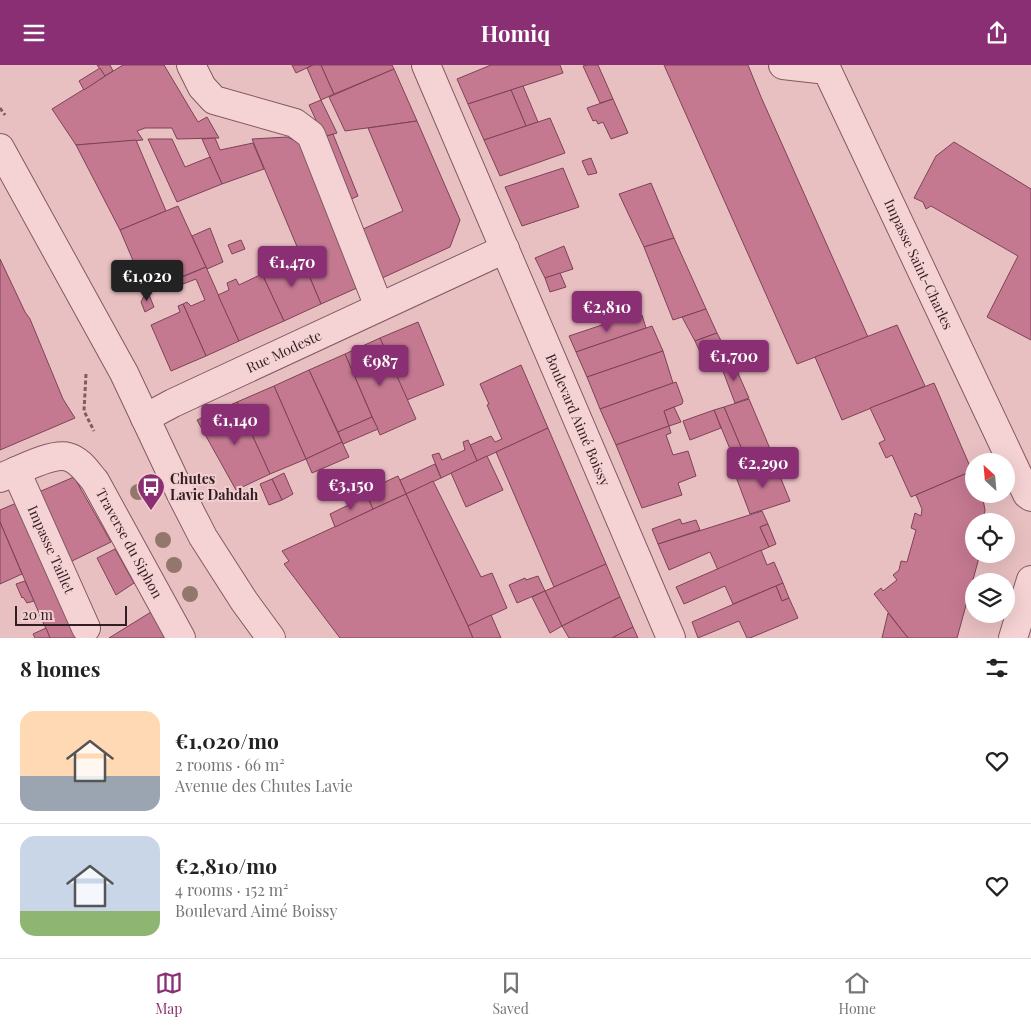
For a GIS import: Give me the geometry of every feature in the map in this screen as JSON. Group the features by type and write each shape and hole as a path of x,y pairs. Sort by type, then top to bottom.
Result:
{"street":[{"path":"191,65 202,87 214,100 295,123 311,135 379,307"},
{"name":"Boulevard Aimé Boissy","path":"426,65 671,638"},
{"name":"Impasse Saint-Charles","path":"783,65 827,70 1027,493 1031,497"},
{"path":"0,148 124,373 203,537 244,601 271,638"},
{"name":"Rue Modeste","path":"145,418 173,403 505,249"},
{"name":"Traverse du Siphon","path":"8,475 47,459 68,457 82,465 95,481 181,638"},
{"name":"Impasse Taillet","path":"8,475 86,628"},
{"path":"1013,638 1031,580"}],"path":[{"path":"86,392 84,411 92,429"}],"building":[{"path":"97,65 110,65 113,71 105,76"},
{"path":"123,65 164,65 198,122 207,117 219,138 177,139 172,128 145,128 137,131 143,140 76,145 52,109"},
{"path":"292,65 313,65 296,73"},
{"path":"313,65 321,65 334,94 321,100 307,68"},
{"path":"321,65 392,65 394,69 334,94"},
{"path":"491,65 560,65 563,73 468,104 457,79"},
{"path":"598,65 613,99 600,103 583,66"},
{"path":"664,65 748,65 868,337 797,364"},
{"path":"100,68 105,76 84,90 79,81"},
{"path":"394,69 417,121 345,131 329,97"},
{"path":"523,86 538,122 526,126 511,90"},
{"path":"511,90 526,126 484,140 468,104"},
{"path":"613,99 628,133 611,139 603,122 598,124 596,120 593,121 587,108"},
{"path":"321,100 337,133 324,137 309,105"},
{"path":"550,118 565,153 500,176 484,140"},
{"path":"417,121 460,220 450,247 380,279 361,230 403,211 368,128"},
{"path":"333,134 358,196 349,200 324,137"},
{"path":"287,137 301,140 359,287 321,304 252,139"},
{"path":"215,138 220,150 253,143 264,169 222,184 202,139"},
{"path":"148,139 172,139 185,167 210,157 222,184 177,202"},
{"path":"136,140 166,211 120,230 76,145"},
{"path":"954,142 1031,189 1031,340 987,317 1018,256 931,206 926,209 923,202 914,198 936,156"},
{"path":"591,158 597,173 588,175 582,161"},
{"path":"563,168 579,207 522,226 505,187"},
{"path":"651,183 674,238 644,247 619,194"},
{"path":"178,206 206,267 146,291 120,230"},
{"path":"210,228 223,262 207,269 192,236"},
{"path":"674,238 706,309 673,320 644,247"},
{"path":"241,240 245,249 232,254 228,245"},
{"path":"564,246 573,269 545,278 535,258"},
{"path":"297,247 321,304 284,321 262,274 296,259 291,249"},
{"path":"0,259 30,319 63,399 75,418 0,450"},
{"path":"206,267 239,341 206,356 183,304 187,302 191,306 205,300 196,279 183,284 180,278"},
{"path":"560,273 566,287 550,292 545,278"},
{"path":"262,274 284,321 239,341 218,295 229,290 227,283 236,279 239,285"},
{"path":"147,290 154,307 145,312 141,302"},
{"path":"183,304 206,356 171,371 151,325 180,312 178,306"},
{"path":"706,309 717,333 695,341 682,317"},
{"path":"642,315 646,328 576,352 569,336 608,323"},
{"path":"418,322 444,385 407,400 380,338"},
{"path":"897,325 925,386 842,420 815,357"},
{"path":"652,326 663,351 587,377 576,352"},
{"path":"717,333 732,362 709,371 695,341"},
{"path":"380,338 416,419 380,435 345,354"},
{"path":"726,346 749,398 735,403 721,366 732,362"},
{"path":"663,351 673,383 600,409 587,377"},
{"path":"345,354 372,417 338,432 309,370"},
{"path":"521,365 548,428 477,461 470,445 491,436 495,442 502,439 480,384"},
{"path":"309,370 342,442 306,459 274,386"},
{"path":"676,382 683,401 682,404 664,411 669,426 616,445 600,409"},
{"path":"934,383 965,455 965,474 911,497 892,455 886,458 879,443 885,440 870,408"},
{"path":"274,386 306,459 270,474 237,402"},
{"path":"749,399 776,463 751,471 724,407"},
{"path":"237,402 270,474 236,490 197,420"},
{"path":"674,407 681,422 669,426 664,411"},
{"path":"724,407 751,471 741,476 714,410"},
{"path":"714,410 721,428 690,440 683,421"},
{"path":"372,417 378,429 343,444 338,432"},
{"path":"669,426 671,433 666,435 673,455 688,451 696,476 678,483 682,495 642,508 616,445"},
{"path":"548,428 606,564 554,587 496,452"},
{"path":"468,440 477,461 441,478 432,455 439,453 442,460 465,450 463,442"},
{"path":"342,442 349,457 312,473 306,459"},
{"path":"487,456 503,490 466,507 451,473"},
{"path":"435,464 441,478 406,494 400,480"},
{"path":"775,464 790,501 750,514 736,477"},
{"path":"284,473 293,494 282,500 272,479"},
{"path":"965,474 965,503 984,503 985,513 965,513 965,563 978,563 975,573 965,573 965,609 957,638 908,638 874,594 881,588 883,591 897,580 893,575 899,570 901,561 907,562 916,530 911,528 915,513 921,516 922,509 916,495"},
{"path":"398,476 406,494 373,509 365,491"},
{"path":"74,477 111,542 70,562 34,494"},
{"path":"272,479 282,500 269,505 260,484"},
{"path":"433,481 481,577 492,573 507,608 468,626 406,494"},
{"path":"406,494 473,638 340,638 284,564 289,561 282,551"},
{"path":"367,496 373,509 335,527 330,514"},
{"path":"21,501 81,638 50,638 0,522 0,510"},
{"path":"762,511 768,524 760,527 769,547 718,570 710,552 669,570 658,544"},
{"path":"680,519 682,524 696,520 700,530 658,544 652,529"},
{"path":"0,522 22,574 0,584"},
{"path":"768,524 776,544 769,547 760,527"},
{"path":"115,549 134,583 116,595 97,558"},
{"path":"761,550 767,565 774,562 783,583 733,604 725,586 684,604 676,587"},
{"path":"606,564 620,597 562,626 545,591"},
{"path":"538,576 545,591 517,603 509,585 525,578 526,580"},
{"path":"25,581 34,601 27,603 22,598 16,584"},
{"path":"783,583 789,598 782,601 776,586"},
{"path":"776,586 782,601 789,598 798,618 750,638 747,638 739,621 698,638 692,622"},
{"path":"545,591 562,626 550,633 532,597"},
{"path":"620,597 633,627 612,638 569,638 562,626"},
{"path":"151,612 166,638 109,638"},
{"path":"888,613 908,638 882,638"},
{"path":"491,615 501,638 473,638 468,626"},
{"path":"633,627 638,638 612,638"},
{"path":"46,628 50,638 35,638 33,634"}],"place":[{"name":"Chutes Lavie Dahdah","path":"151,511"}]}
